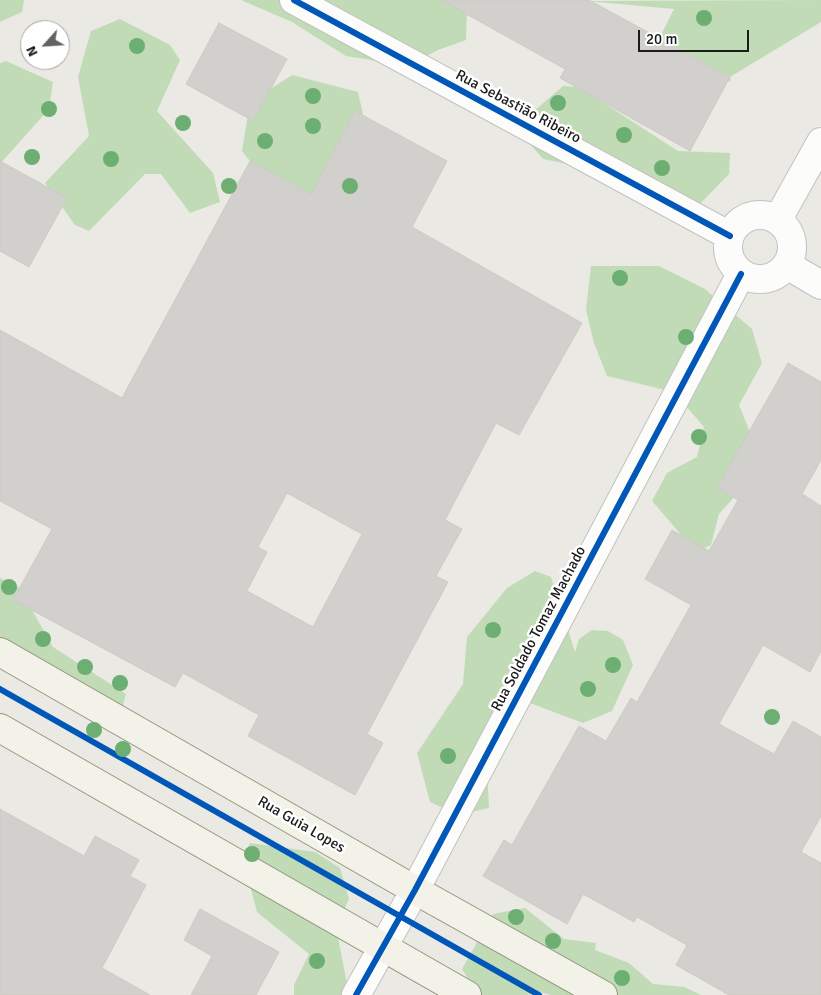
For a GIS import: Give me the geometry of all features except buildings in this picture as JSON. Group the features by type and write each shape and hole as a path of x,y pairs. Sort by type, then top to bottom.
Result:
{"main road":[{"name":"Rua Guia Lopes","path":"0,652 415,890 603,995"},
{"path":"0,728 467,995"}],"street":[{"name":"Rua Sebastião Ribeiro","path":"294,0 730,236"},
{"path":"778,219 821,142"},
{"path":"762,214 778,219 789,233 792,249 787,265 774,276 765,278 757,279 741,274 730,260 727,244 733,228 746,216 762,214"},
{"path":"787,265 821,285"},
{"name":"Rua Soldado Tomaz Machado","path":"356,995 415,890 741,274"}],"green space":[{"path":"0,0 24,0 22,12 0,22"},
{"path":"241,0 449,0 467,7 466,40 438,50 408,66 346,56 292,22"},
{"path":"821,0 821,22 730,77 731,82 716,76 660,37 674,9 587,1"},
{"path":"120,19 170,45 180,60 157,111 213,173 220,202 190,213 161,174 145,174 89,231 75,225 45,183 89,136 78,77 91,31"},
{"path":"6,61 20,67 20,70 26,70 53,82 49,109 0,164 0,63"},
{"path":"292,75 358,92 368,136 371,228 250,161 242,151 250,102"},
{"path":"563,86 579,87 678,151 730,153 729,174 694,210 593,169 543,159 522,135 526,118"},
{"path":"591,266 659,266 705,289 752,329 762,363 739,405 763,465 719,514 711,545 696,552 652,501 667,473 697,457 704,427 674,392 607,376 594,343 586,310"},
{"path":"535,571 551,577 575,652 579,639 592,630 608,631 623,640 633,665 612,711 583,723 514,697 485,734 489,808 458,815 430,802 417,753 463,684 467,637 507,588"},
{"path":"0,578 19,587 53,647 126,694 120,716 0,653"},
{"path":"250,843 315,852 340,868 349,899 336,927 348,989 343,995 294,995 294,985 309,954 257,912 243,859"},
{"path":"525,908 564,939 596,943 595,950 629,963 653,984 684,987 701,995 551,995 540,992 527,995 478,995 462,969 493,914"}],"cycle path":[{"path":"294,0 730,236"},
{"path":"356,995 415,890 741,274"},
{"path":"0,689 539,995"}]}
